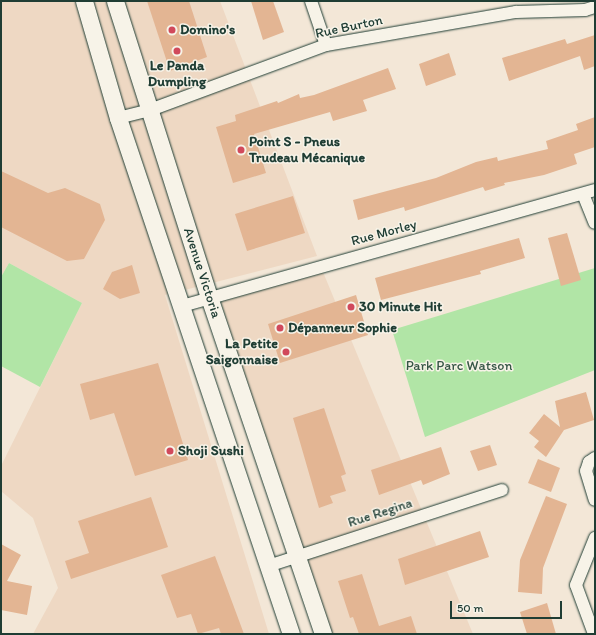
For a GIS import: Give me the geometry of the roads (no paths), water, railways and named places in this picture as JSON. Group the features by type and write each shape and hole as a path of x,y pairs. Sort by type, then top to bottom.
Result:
{"main road":[{"path":"74,1 90,25"},
{"name":"Avenue Victoria","path":"84,1 118,118 291,634"},
{"name":"Avenue Victoria","path":"115,1 209,297 323,634"}],"street":[{"path":"311,1 326,45"},
{"name":"Rue Burton","path":"118,118 150,110 326,45 516,12 585,10 595,7"},
{"path":"589,192 595,223"},
{"name":"Rue Morley","path":"182,306 209,297 589,192"},
{"path":"595,458 589,462 586,471 595,500"},
{"name":"Rue Regina","path":"268,566 502,490"},
{"path":"592,628 576,585 595,538"},
{"path":"592,628 595,609"}],"place":[{"name":"Domino's","path":"172,30"},
{"name":"Le Panda Dumpling","path":"177,51"},
{"name":"Point S - Pneus Trudeau Mécanique","path":"241,150"},
{"name":"30 Minute Hit","path":"351,307"},
{"name":"Dépanneur Sophie","path":"280,328"},
{"name":"La Petite Saigonnaise","path":"286,352"},
{"name":"Shoji Sushi","path":"170,451"}],"park label":[{"name":"Park Parc Watson","path":"459,366"}]}
